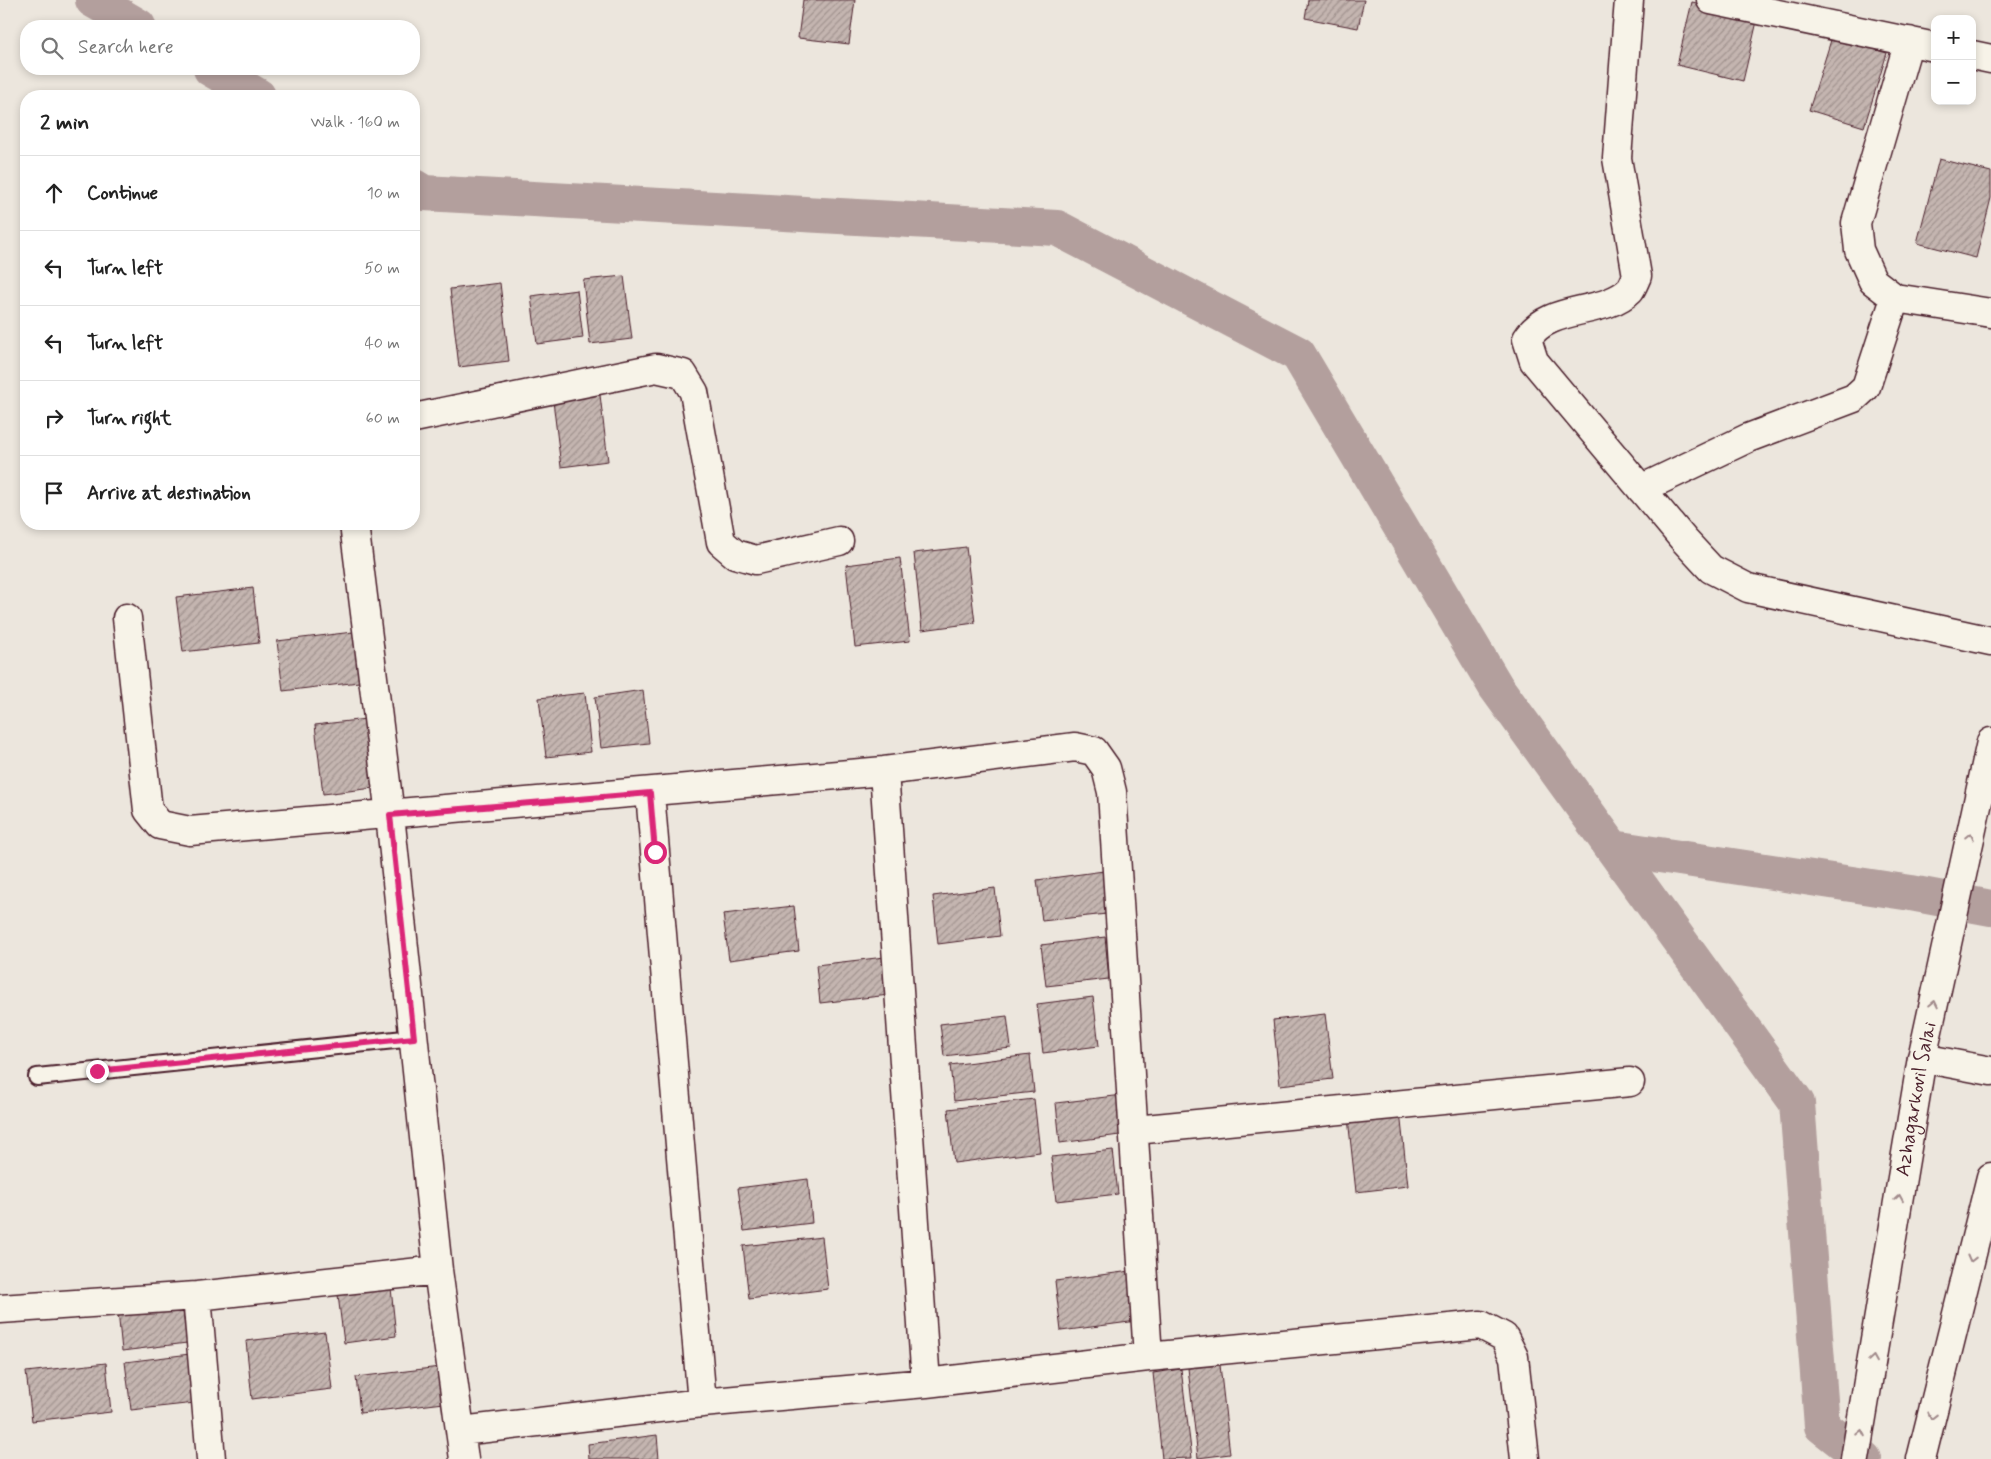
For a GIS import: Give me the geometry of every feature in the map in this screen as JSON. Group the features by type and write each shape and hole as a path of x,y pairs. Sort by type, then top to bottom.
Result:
{"street":[{"path":"1629,0 1617,158 1637,276 1630,289 1620,297 1555,317 1532,331 1527,339 1534,361 1684,540 1711,569 1748,588 1991,642"},
{"path":"1711,0 1931,46"},
{"path":"1908,42 1856,223 1859,250 1873,281 1895,298 1991,313"},
{"path":"1976,56 1991,59"},
{"path":"1641,489 1748,438 1854,398 1866,387 1895,298"},
{"path":"420,417 656,368 683,374 694,392 721,542 735,554 756,560 839,541"},
{"path":"355,530 390,815 438,1270 464,1459"},
{"path":"127,618 148,810 160,825 190,831 650,793 884,771 1075,747 1094,751 1106,768 1112,792 1148,1357"},
{"name":"Azhagarkovil Salai","path":"1856,1459 1922,1058 1991,742"},
{"path":"884,771 926,1382"},
{"path":"650,793 702,1403"},
{"path":"1922,1058 1991,1071"},
{"path":"1135,1130 1630,1082"},
{"path":"1922,1455 1991,1177"},
{"path":"0,1308 196,1296 438,1270"},
{"path":"196,1296 211,1459"},
{"path":"461,1430 1148,1357 1481,1325 1504,1337 1514,1357 1525,1459"}],"lane":[{"path":"37,1077 414,1038"}],"building":[{"path":"803,0 855,0 849,44 798,38"},
{"path":"1308,0 1364,0 1358,28 1305,18"},
{"path":"1692,2 1758,17 1743,81 1677,65"},
{"path":"1832,37 1887,53 1864,127 1809,110"},
{"path":"1939,159 1991,172 1991,198 1976,258 1917,243"},
{"path":"624,276 632,339 590,344 583,280"},
{"path":"500,283 509,361 459,367 450,289"},
{"path":"577,290 583,338 537,344 531,296"},
{"path":"600,395 608,461 561,467 553,401"},
{"path":"966,547 975,623 922,630 914,553"},
{"path":"900,558 910,641 855,647 846,565"},
{"path":"253,588 259,643 183,652 176,597"},
{"path":"353,632 359,682 283,691 277,641"},
{"path":"643,690 649,743 601,748 595,697"},
{"path":"585,693 591,752 546,757 539,698"},
{"path":"366,719 374,788 323,794 315,725"},
{"path":"1111,870 1116,913 1042,921 1037,880"},
{"path":"995,888 1000,936 938,944 933,896"},
{"path":"794,906 799,951 729,960 723,914"},
{"path":"1105,937 1109,979 1046,986 1041,945"},
{"path":"885,957 889,995 820,1003 816,965"},
{"path":"1093,997 1099,1046 1043,1053 1037,1004"},
{"path":"1325,1014 1333,1079 1280,1085 1273,1020"},
{"path":"1007,1016 1011,1048 944,1056 940,1024"},
{"path":"1030,1055 1034,1092 954,1101 950,1065"},
{"path":"1123,1095 1127,1134 1060,1143 1056,1103"},
{"path":"1034,1099 1040,1152 954,1163 948,1109"},
{"path":"1400,1112 1408,1186 1356,1192 1348,1118"},
{"path":"1113,1150 1118,1194 1056,1201 1051,1157"},
{"path":"808,1179 812,1223 744,1231 738,1188"},
{"path":"822,1237 828,1289 749,1299 743,1246"},
{"path":"1131,1271 1137,1321 1061,1331 1055,1281"},
{"path":"391,1288 396,1336 344,1343 338,1295"},
{"path":"182,1304 187,1343 122,1351 118,1311"},
{"path":"325,1332 332,1389 252,1399 246,1341"},
{"path":"190,1354 195,1403 131,1410 125,1362"},
{"path":"106,1363 111,1412 32,1421 26,1372"},
{"path":"1220,1365 1230,1454 1198,1458 1188,1368"},
{"path":"440,1367 444,1403 360,1413 356,1377"},
{"path":"1181,1369 1192,1458 1162,1459 1153,1373"},
{"path":"657,1435 659,1459 589,1459 588,1444"}],"waterway":[{"path":"93,0 128,20"},
{"path":"221,75 248,90"},
{"path":"420,191 424,193 1057,228 1298,354 1496,687 1797,1103 1822,1426 1864,1459"},
{"path":"1613,848 1911,893 1991,908"}],"route":[{"path":"97,1071 414,1038 390,815 650,793 655,852"}]}
